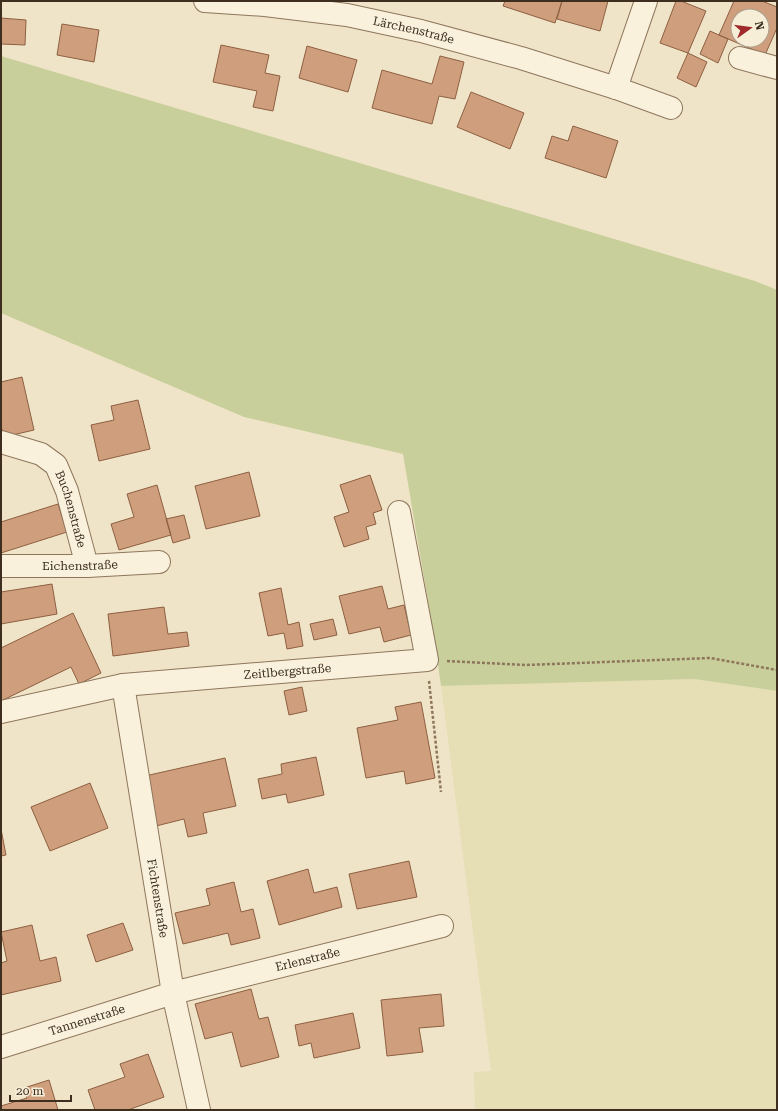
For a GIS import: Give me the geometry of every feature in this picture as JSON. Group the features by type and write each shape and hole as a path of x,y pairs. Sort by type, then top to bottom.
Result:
{"street":[{"name":"Lärchenstraße","path":"205,1 265,5 355,17 421,31 522,58 616,88 671,108"},
{"path":"616,88 646,1"},
{"path":"740,58 777,68"},
{"name":"Buchenstraße","path":"1,442 41,454 56,464 67,491 87,566"},
{"path":"399,512 427,660"},
{"name":"Eichenstraße","path":"1,566 87,566 159,562"},
{"name":"Zeitlbergstraße","path":"1,712 123,685 427,660"},
{"name":"Fichtenstraße","path":"123,685 173,994 199,1110"},
{"name":"Erlenstraße","path":"173,994 442,926"},
{"name":"Tannenstraße","path":"1,1047 173,994"}],"path":[{"path":"441,792 427,660 526,665 710,658 777,670"}],"shaded area":[{"path":"694,679 777,691 777,1110 475,1110 474,1072 491,1071 441,686"}],"green space":[{"path":"1,56 755,281 777,290 777,691 694,679 441,686 403,454 244,417 1,313"}],"building":[{"path":"505,1 562,1 555,23 503,6"},
{"path":"562,1 608,1 600,31 557,19"},
{"path":"676,1 681,1 706,11 688,53 660,43"},
{"path":"734,1 762,1 777,7 777,28 770,44 770,8 731,8"},
{"path":"730,10 730,40 719,35"},
{"path":"1,18 26,20 25,45 1,44"},
{"path":"62,24 99,30 94,62 57,55"},
{"path":"710,31 728,39 718,63 700,54"},
{"path":"221,45 269,55 265,73 280,76 273,111 253,107 257,91 213,82"},
{"path":"307,46 357,60 348,92 299,78"},
{"path":"749,48 768,48 765,55"},
{"path":"688,53 707,62 696,87 677,78"},
{"path":"440,56 464,62 455,99 439,96 432,124 372,108 382,70 432,84"},
{"path":"471,92 524,113 510,149 457,127"},
{"path":"573,126 618,141 606,178 545,158 552,136 568,141"},
{"path":"22,377 34,430 4,437 1,426 1,382"},
{"path":"138,400 150,449 99,461 91,425 114,420 111,406"},
{"path":"249,472 260,516 206,529 195,486"},
{"path":"370,475 382,510 373,513 376,524 366,527 369,539 344,547 334,517 349,512 340,485"},
{"path":"157,485 171,535 119,550 111,524 134,517 127,494"},
{"path":"58,504 67,532 1,553 1,522"},
{"path":"184,515 190,538 173,543 166,519"},
{"path":"52,584 57,614 1,624 1,592"},
{"path":"382,586 388,609 404,605 411,635 384,642 380,627 349,634 339,596"},
{"path":"281,588 288,625 299,622 303,646 287,649 284,633 268,636 259,593"},
{"path":"164,607 168,634 187,632 189,646 113,656 108,614"},
{"path":"73,613 101,673 79,684 71,667 1,701 1,648"},
{"path":"333,619 337,635 314,640 310,624"},
{"path":"302,687 307,711 289,715 284,691"},
{"path":"421,702 435,778 406,784 404,771 366,778 357,728 398,720 395,707"},
{"path":"316,757 324,795 288,803 286,794 262,799 258,779 282,774 281,764"},
{"path":"225,758 236,806 203,813 207,833 188,837 184,819 156,826 145,776"},
{"path":"90,783 108,828 50,851 31,807"},
{"path":"1,829 6,855 1,856"},
{"path":"409,861 417,897 357,909 349,874"},
{"path":"308,869 314,893 337,887 342,907 279,925 267,881"},
{"path":"234,882 241,912 253,909 260,938 231,945 228,933 183,944 175,913 210,905 206,889"},
{"path":"123,923 133,950 96,962 87,935"},
{"path":"32,925 40,961 56,957 61,981 1,995 1,963 7,961 1,932"},
{"path":"251,989 259,1019 268,1017 279,1057 241,1067 232,1032 205,1039 195,1004"},
{"path":"441,994 444,1026 419,1028 423,1052 387,1056 381,1000"},
{"path":"353,1013 360,1048 314,1058 311,1043 299,1046 295,1025"},
{"path":"148,1054 164,1097 128,1110 95,1110 88,1090 125,1077 120,1064"},
{"path":"49,1080 58,1110 1,1110 1,1106 27,1098 24,1088"}]}
